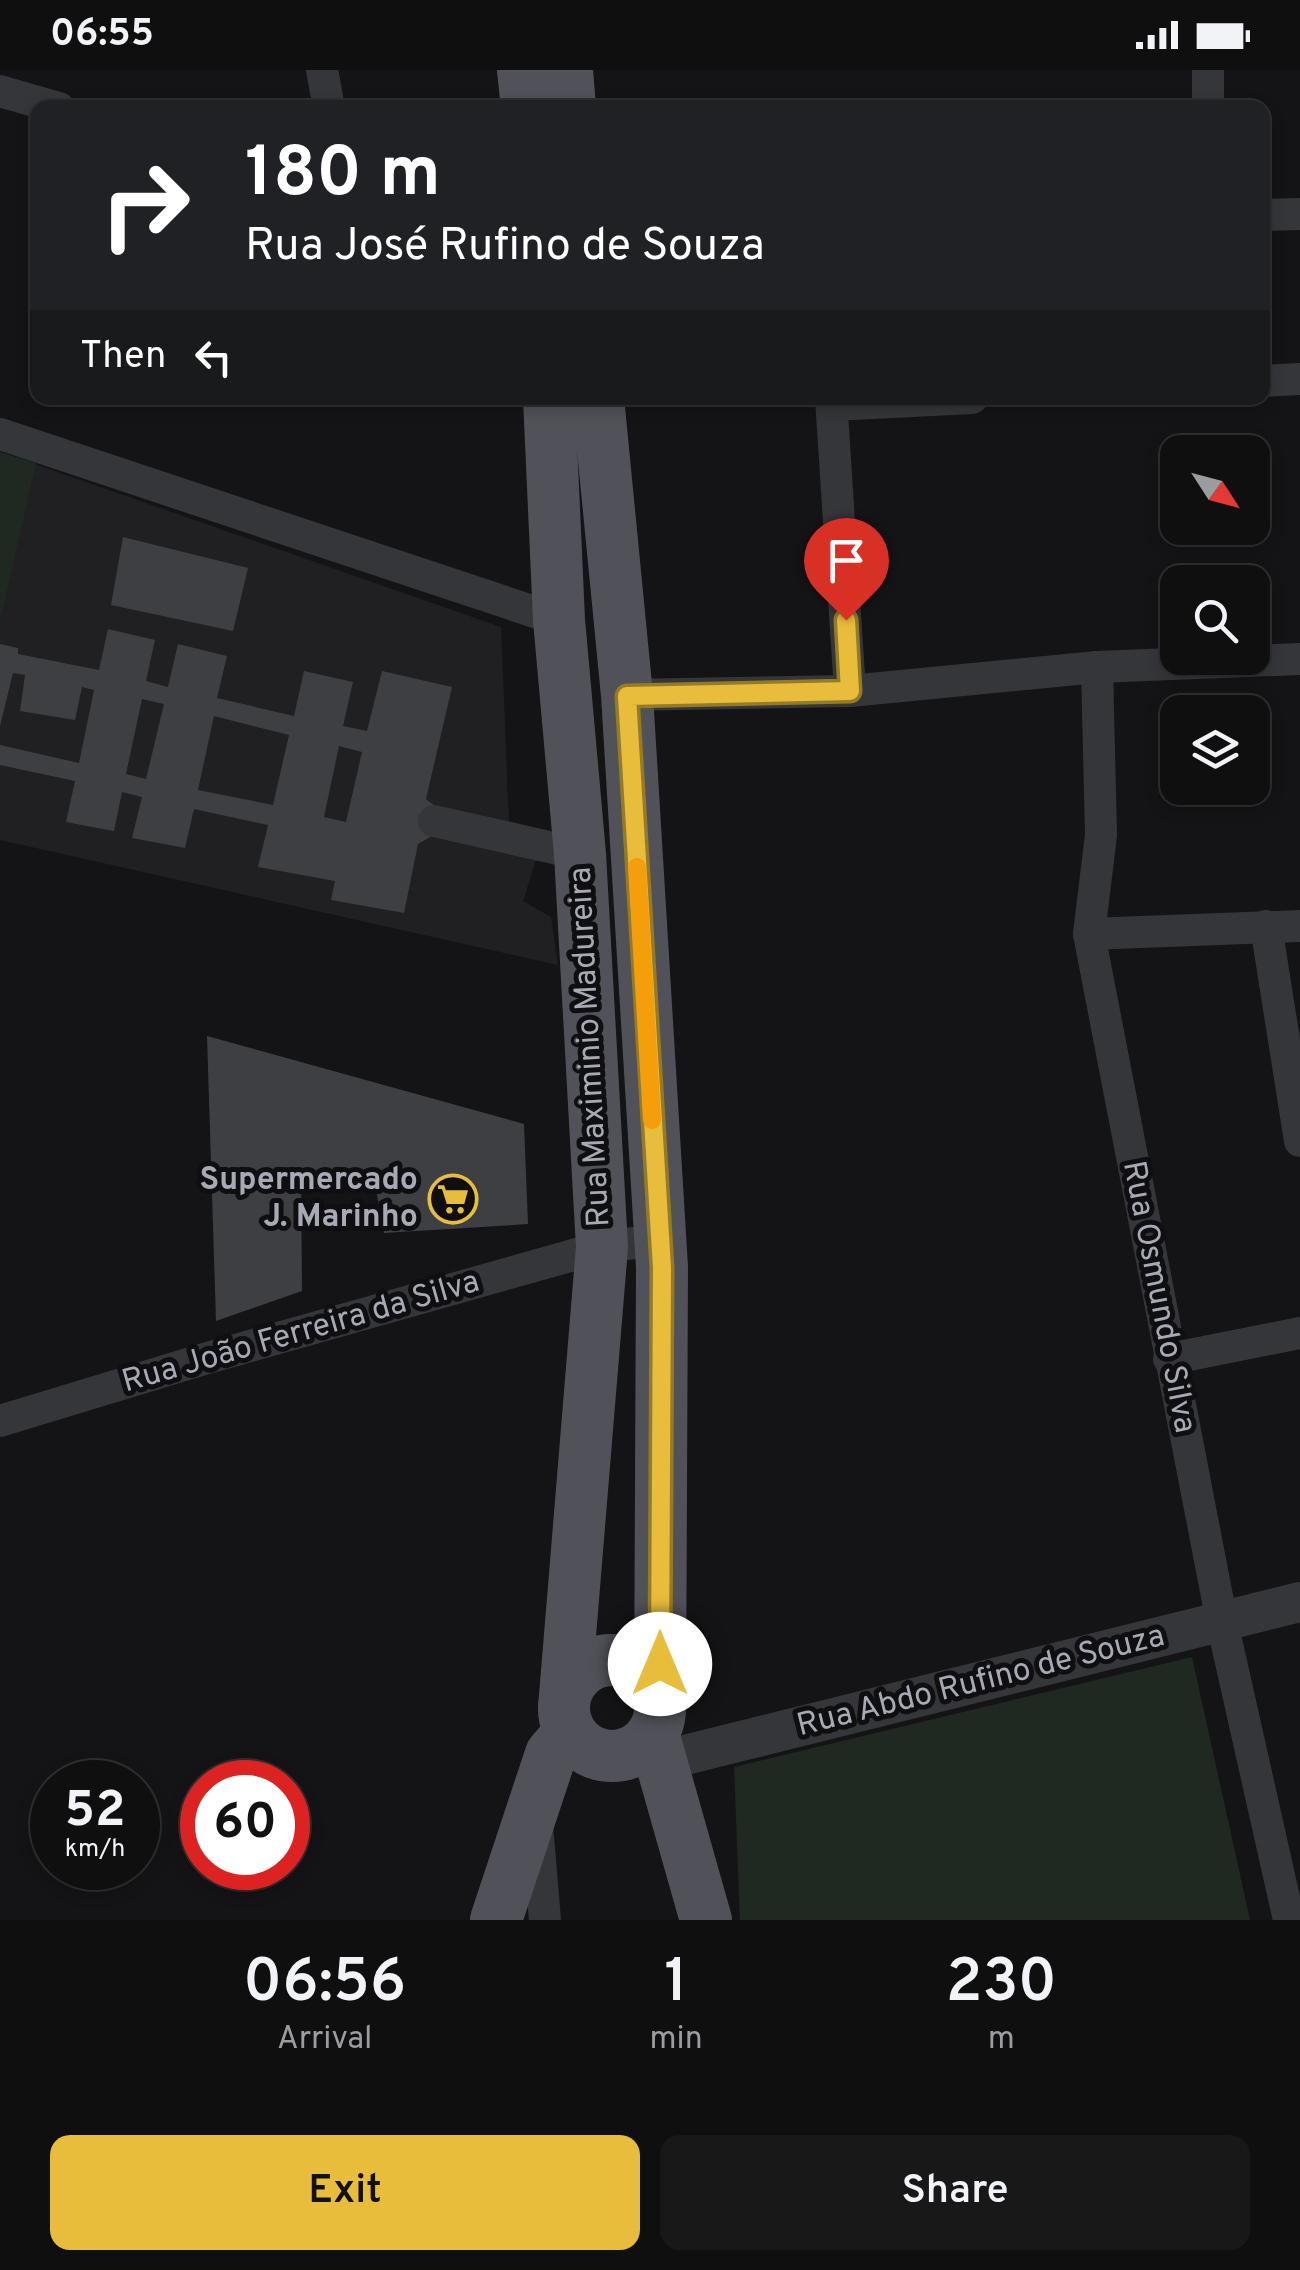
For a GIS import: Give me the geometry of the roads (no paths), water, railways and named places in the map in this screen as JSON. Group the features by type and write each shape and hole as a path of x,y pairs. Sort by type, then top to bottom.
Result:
{"main road":[{"path":"522,70 526,100"},
{"path":"566,70 569,100"},
{"name":"Rua Maximinio Madureira","path":"549,405 559,620 580,854 602,1247 567,1715"},
{"name":"Rua Maximinio Madureira","path":"599,405 627,696 659,1240 658,1733 706,1920"},
{"path":"496,1920 534,1798 567,1715 572,1681 583,1668 616,1659 646,1673 656,1688 658,1733 636,1751 611,1757 588,1751 567,1715"}],"street":[{"path":"322,70 328,100"},
{"path":"1208,70 1208,100"},
{"path":"0,90 32,100"},
{"path":"1270,215 1300,214"},
{"path":"1270,381 1300,379"},
{"path":"832,405 850,691"},
{"path":"0,434 559,620"},
{"path":"627,696 850,691 1097,667 1300,659"},
{"name":"Rua Osmundo Silva","path":"1097,667 1102,834 1088,934 1222,1622 1289,1920"},
{"path":"434,821 580,854"},
{"path":"1266,926 1300,1141"},
{"path":"1088,934 1300,926"},
{"name":"Rua João Ferreira da Silva","path":"0,1421 204,1358 602,1247 659,1240"},
{"path":"1169,1359 1300,1333"},
{"name":"Rua Abdo Rufino de Souza","path":"658,1733 1222,1622 1300,1602"},
{"path":"534,1798 545,1920"}],"place":[{"name":"Supermercado J. Marinho","path":"453,1199"}]}
